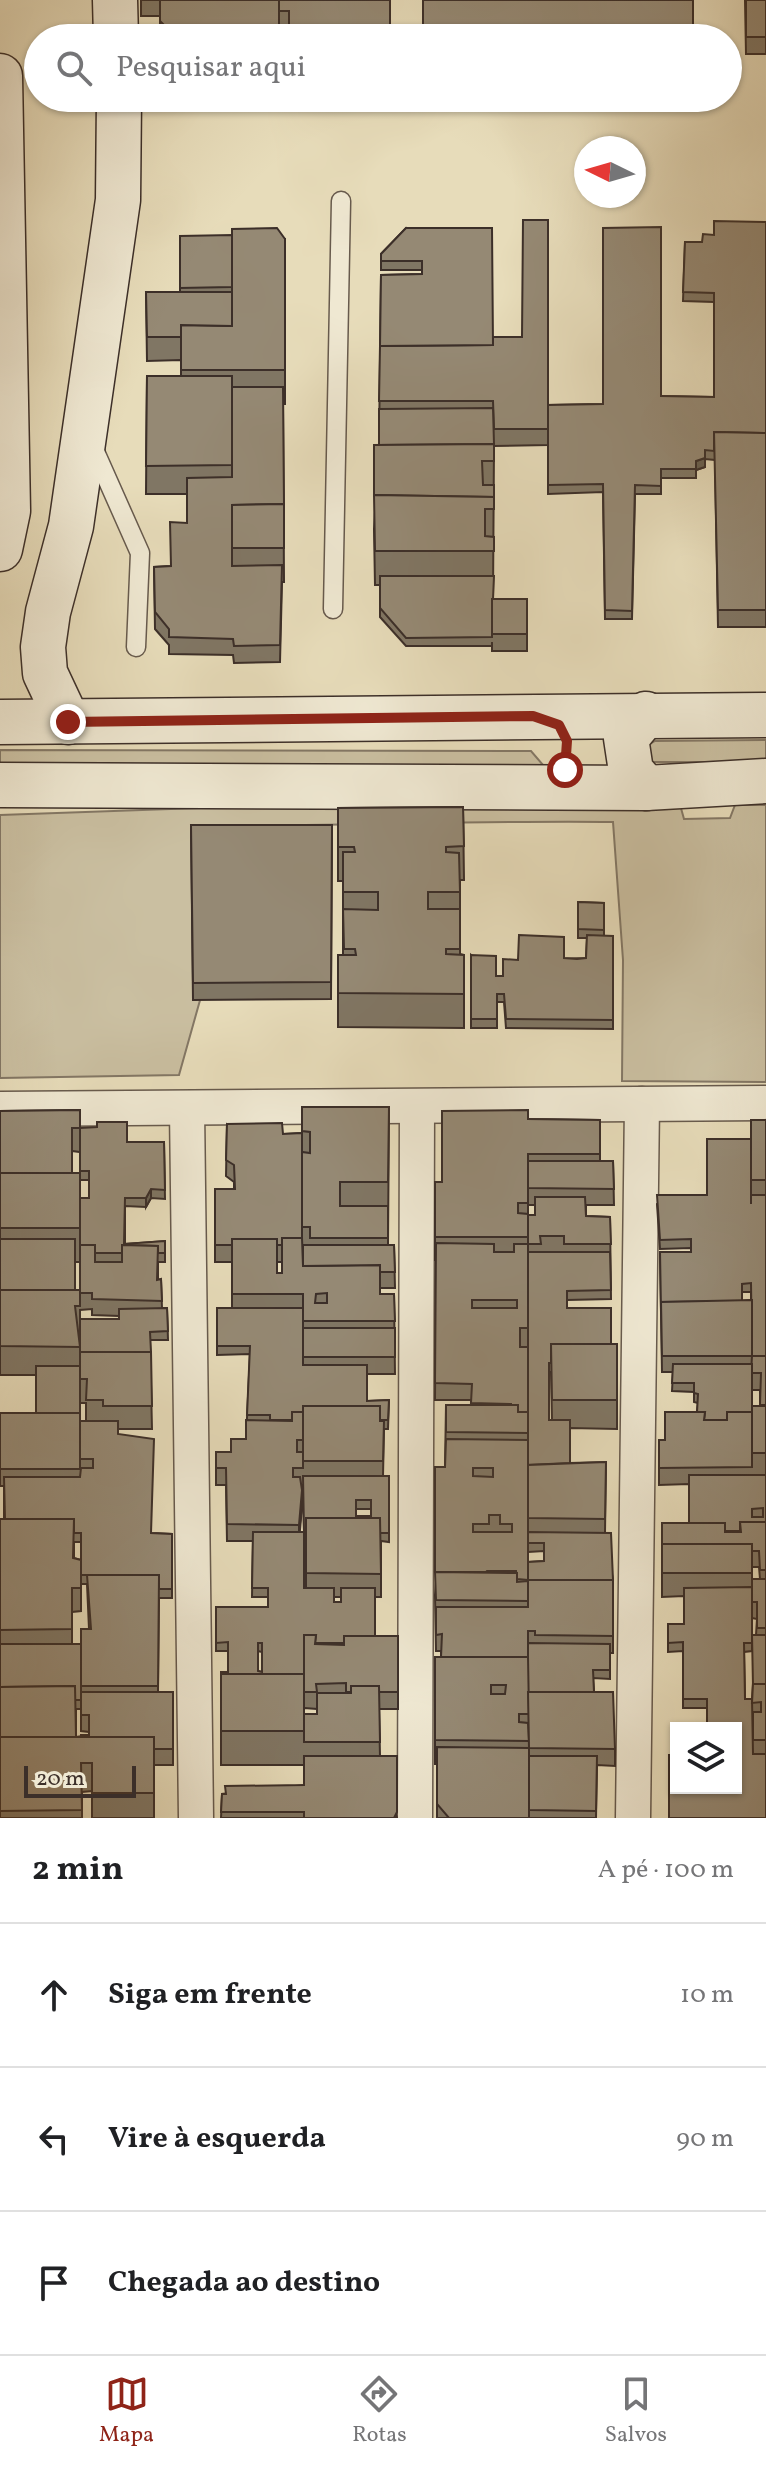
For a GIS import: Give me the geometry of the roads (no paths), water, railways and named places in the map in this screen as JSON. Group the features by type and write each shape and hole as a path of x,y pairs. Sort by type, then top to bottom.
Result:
{"street":[{"path":"115,0 116,24"},
{"path":"0,76 4,530 71,526"},
{"path":"68,722 45,673 43,647 48,612 71,526 86,432 118,200 119,112"},
{"path":"646,714 626,738 631,771 646,788"},
{"path":"0,722 766,715"},
{"path":"533,716 559,725 567,741 565,770 547,786"},
{"path":"0,785 646,788 766,781"},
{"path":"0,1109 766,1103"},
{"path":"633,1818 642,1104"},
{"path":"415,1818 417,1107"},
{"path":"187,1109 196,1818"}],"lane":[{"path":"333,609 341,201"},
{"path":"86,432 140,553 136,647"}]}
